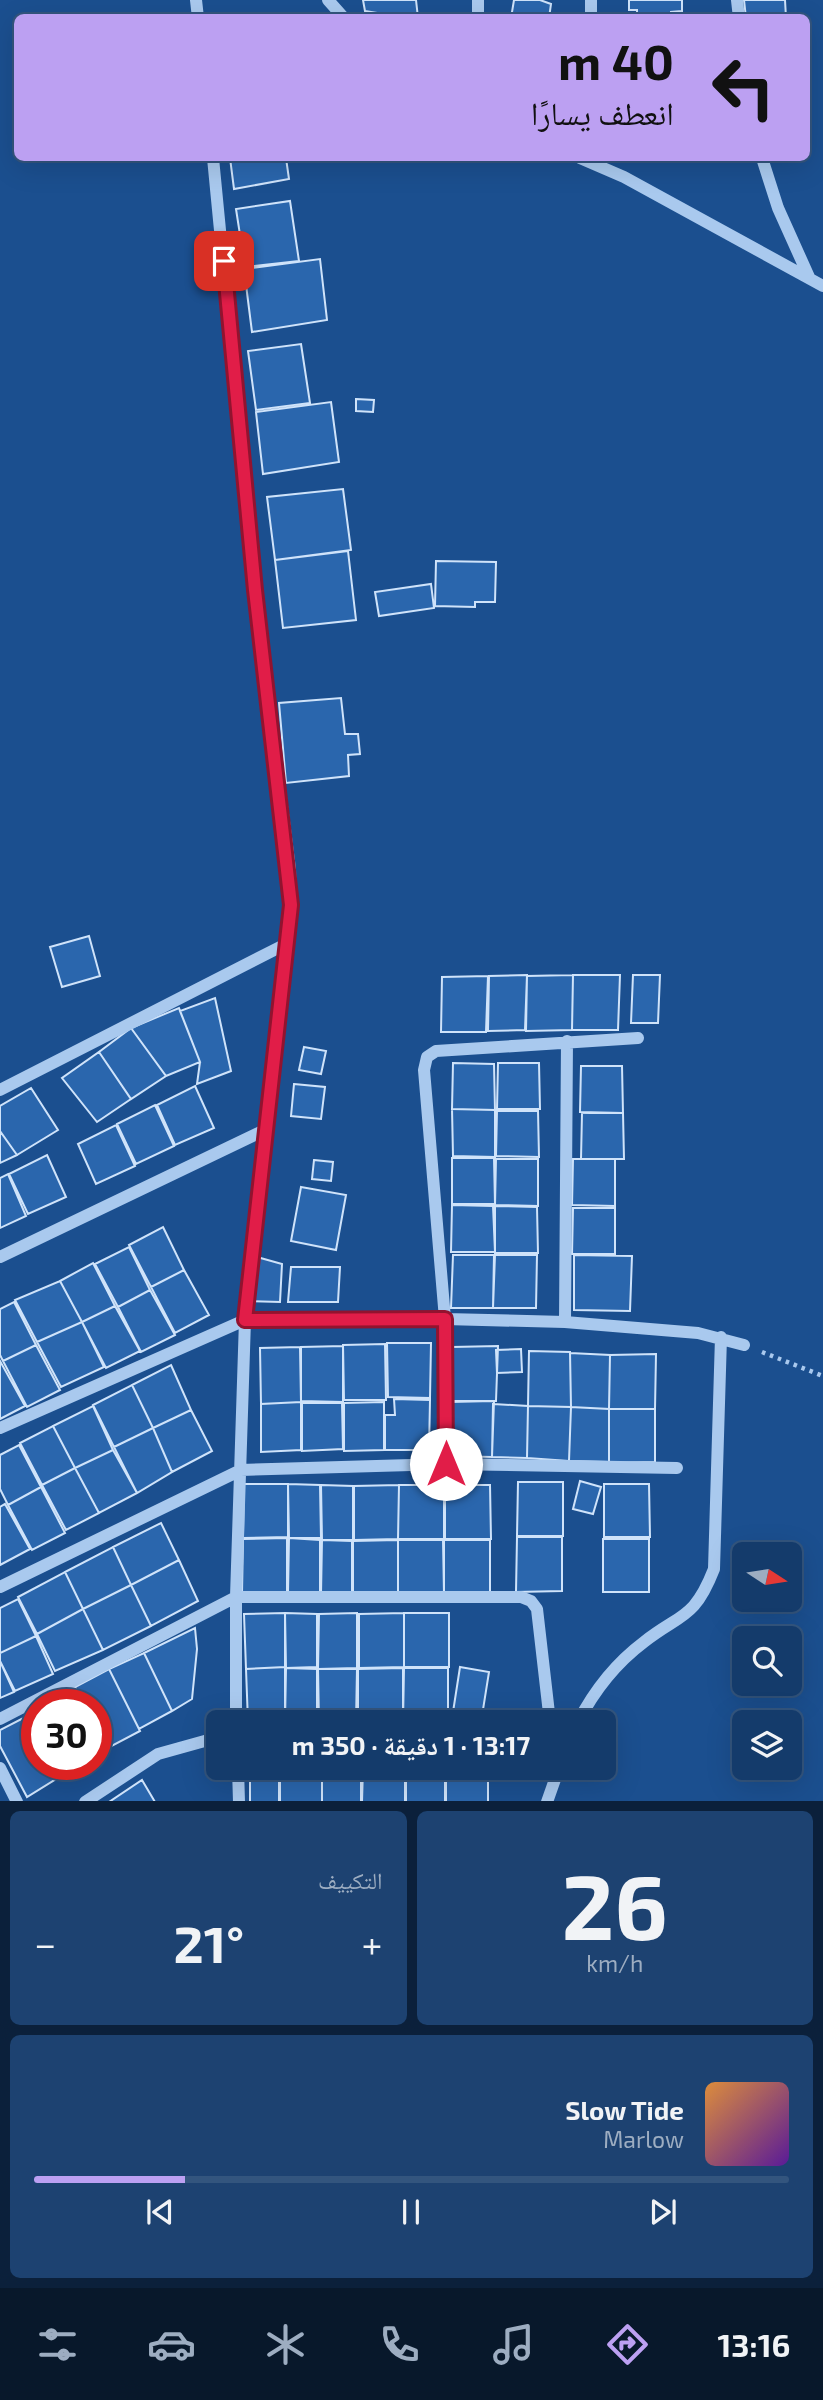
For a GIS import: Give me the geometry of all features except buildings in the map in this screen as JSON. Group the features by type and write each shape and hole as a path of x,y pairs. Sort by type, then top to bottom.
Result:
{"street":[{"path":"197,10 207,0"},
{"path":"328,0 340,14"},
{"path":"213,161 255,590 289,869 288,943 245,1320 236,1597 236,1710"},
{"path":"590,161 823,285"},
{"path":"763,161 778,208 810,278"},
{"path":"0,1090 288,943"},
{"path":"446,1464 445,1319 424,1070 427,1057 436,1051 638,1038"},
{"path":"565,1322 567,1041"},
{"path":"0,1257 267,1129"},
{"path":"0,1428 245,1320 445,1319 565,1322 720,1337 744,1345"},
{"path":"586,1710 603,1683 622,1661 645,1641 689,1612 707,1587 714,1569 720,1337"},
{"path":"0,1587 241,1470 446,1464 677,1468"},
{"path":"0,1719 236,1597 526,1598 537,1609 549,1710"},
{"path":"85,1801 158,1754 206,1740"},
{"path":"0,1768 17,1801"},
{"path":"238,1780 239,1801"},
{"path":"547,1801 555,1780"}],"path":[{"path":"744,1345 823,1376"}],"route":[{"path":"224,261 255,590 289,869 291,905 245,1320 445,1319 446,1464"}]}
